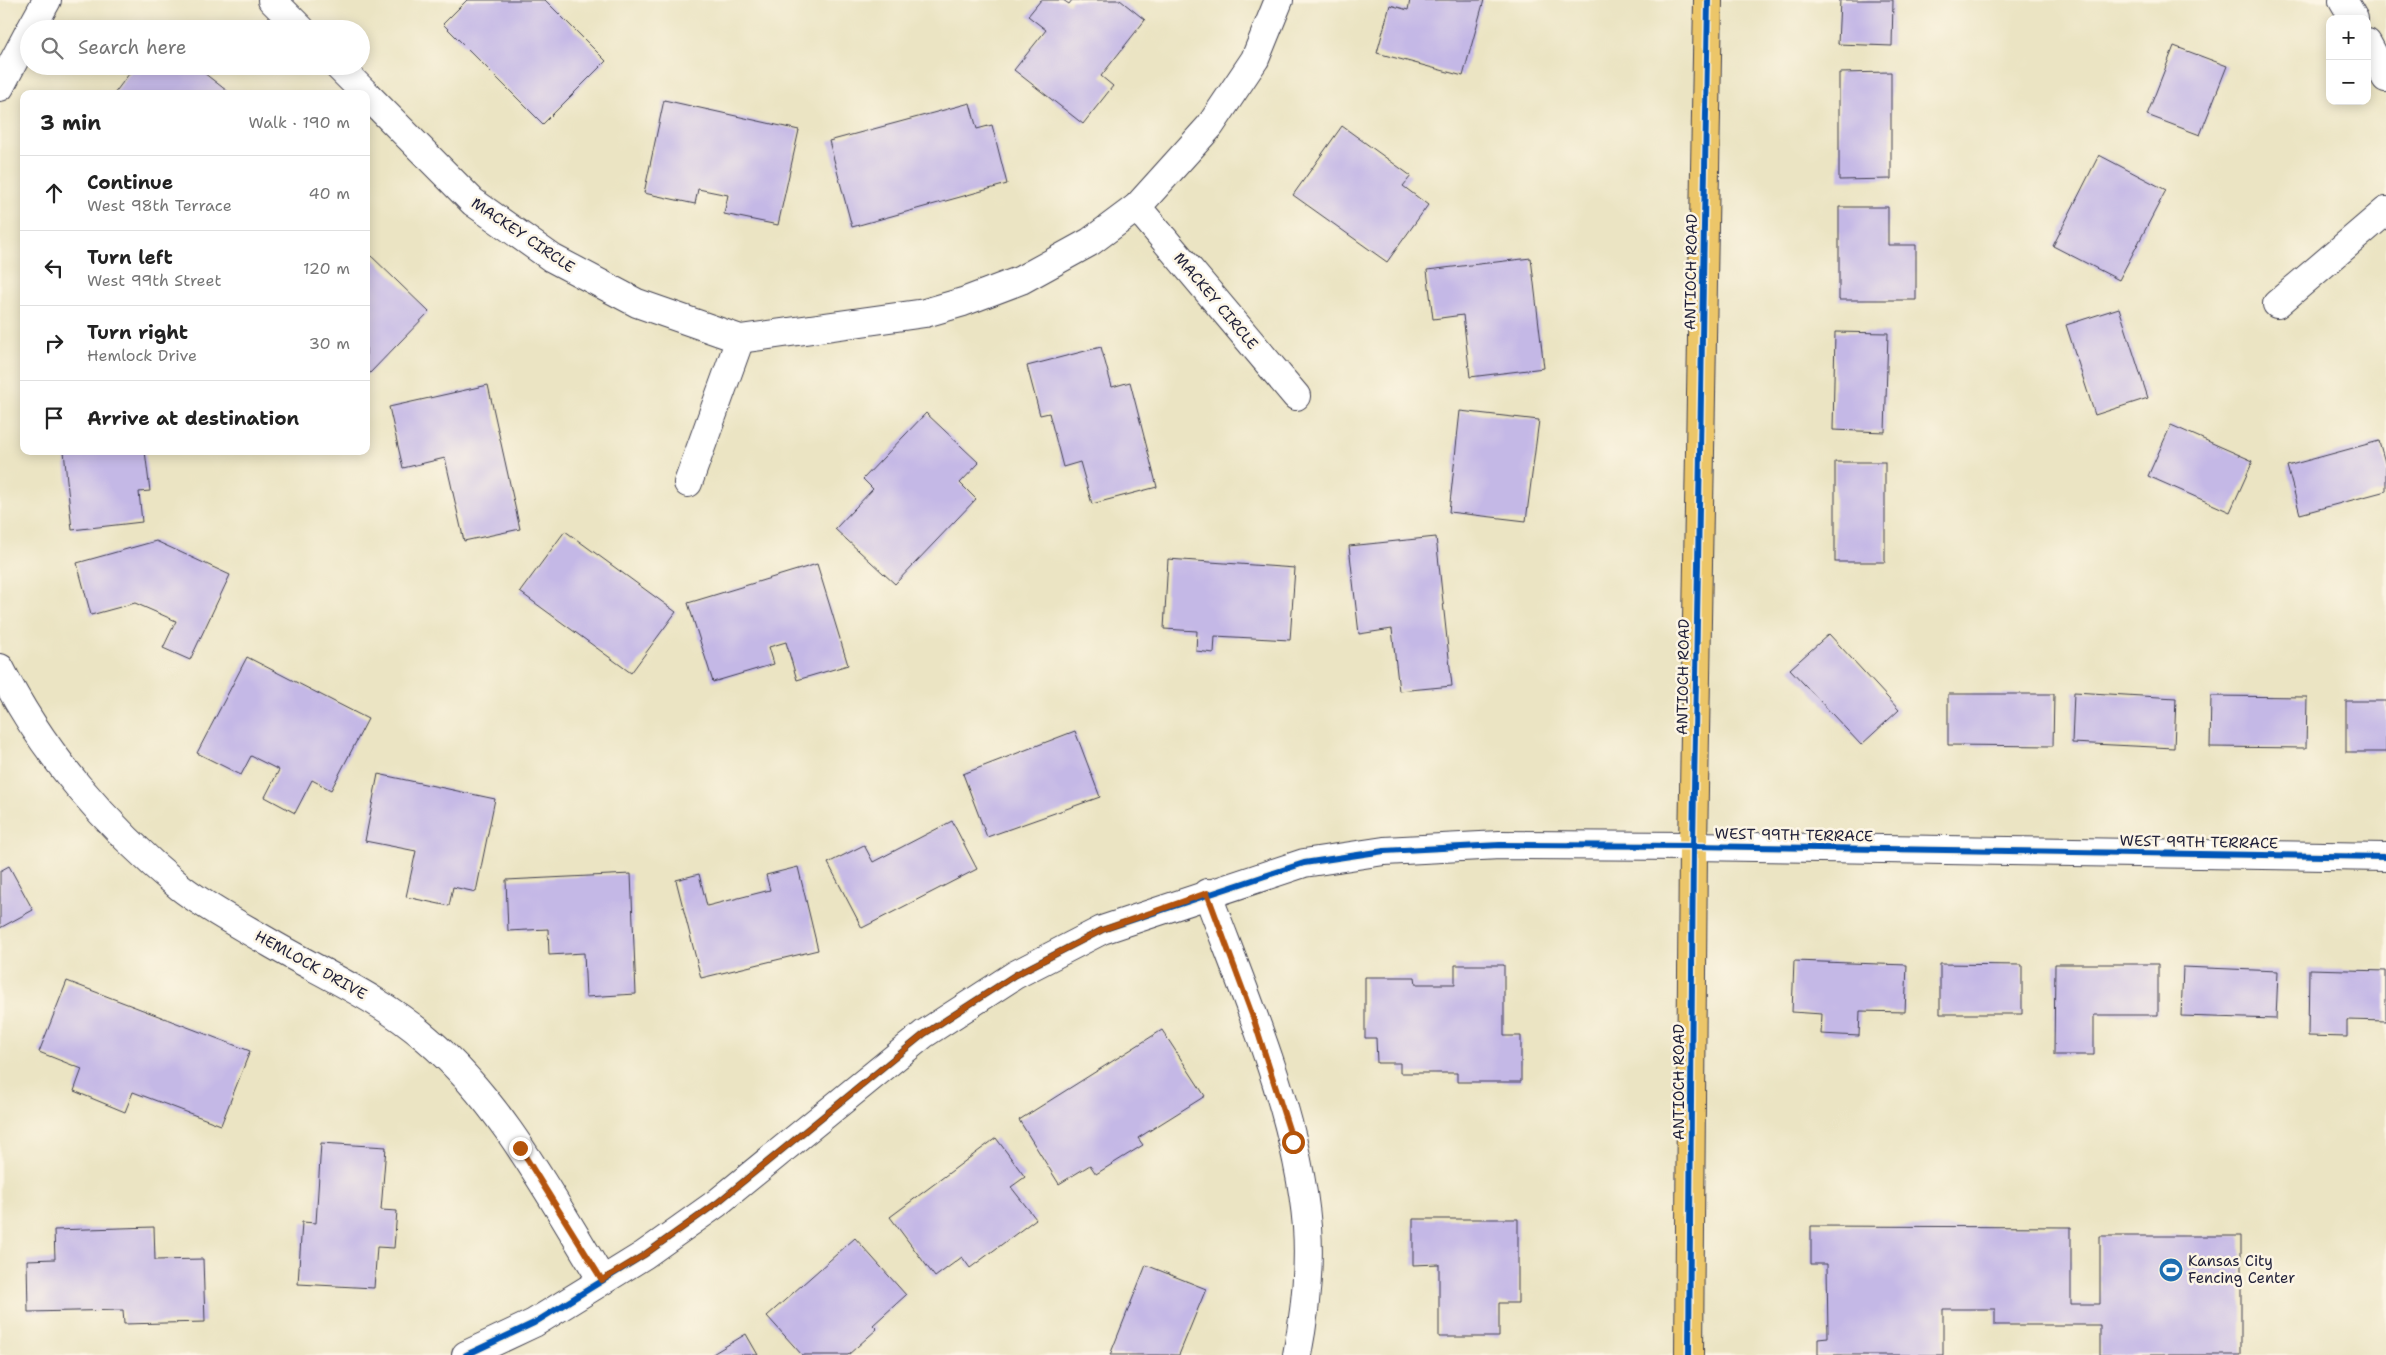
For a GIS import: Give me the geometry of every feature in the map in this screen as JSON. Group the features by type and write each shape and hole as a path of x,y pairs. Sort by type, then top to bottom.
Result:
{"main road":[{"name":"ANTIOCH ROAD","path":"1689,1355 1693,846 1708,0"}],"street":[{"path":"36,20 47,0"},
{"path":"272,0 292,20"},
{"name":"MACKEY CIRCLE","path":"370,98 473,202 552,258 637,304 740,339 925,313 963,302 1021,280 1090,242 1137,207 1210,126 1255,59 1279,0"},
{"path":"2344,0 2352,15"},
{"path":"0,87 20,49"},
{"path":"2371,51 2386,78"},
{"name":"MACKEY CIRCLE","path":"347,75 362,90"},
{"name":"MACKEY CIRCLE","path":"1137,207 1296,396"},
{"path":"2277,304 2386,210"},
{"path":"688,483 740,339"},
{"name":"HEMLOCK DRIVE","path":"0,668 20,708 50,750 116,828 182,888 270,943 376,1001 427,1038 462,1072 488,1102 520,1148 602,1280"},
{"name":"WEST 99TH TERRACE","path":"466,1355 534,1323 644,1255 717,1203 924,1034 1015,975 1102,930 1207,893 1304,863 1384,850 1500,845 1693,846 2386,857"},
{"path":"1207,893 1254,1020 1293,1142 1307,1227 1306,1310 1298,1355"}],"building":[{"path":"467,0 545,0 606,61 543,124 443,24"},
{"path":"1041,0 1063,0 1069,4 1072,0 1120,0 1145,20 1101,76 1113,86 1083,124 1014,70 1046,30 1028,16"},
{"path":"1410,0 1484,0 1463,76 1377,53 1390,5 1408,10"},
{"path":"1840,0 1893,0 1892,46 1838,44"},
{"path":"2174,46 2227,66 2200,135 2147,115"},
{"path":"1891,72 1891,179 1839,180 1839,73"},
{"path":"128,75 207,75 226,90 117,90"},
{"path":"664,100 799,130 778,225 724,214 728,195 698,189 695,204 644,193"},
{"path":"970,103 977,129 992,125 1007,184 852,227 829,141"},
{"path":"1342,126 1411,176 1403,186 1428,205 1387,262 1293,195"},
{"path":"2099,155 2166,190 2119,280 2053,246"},
{"path":"1839,207 1888,207 1888,245 1916,245 1916,300 1839,300"},
{"path":"370,255 429,312 370,373"},
{"path":"1531,258 1544,368 1470,377 1463,315 1433,319 1427,270"},
{"path":"2119,308 2148,398 2095,415 2066,325"},
{"path":"1835,332 1888,333 1885,432 1833,430"},
{"path":"1101,347 1112,387 1130,382 1157,487 1092,504 1080,462 1063,467 1049,413 1040,415 1027,366"},
{"path":"488,385 520,529 464,541 445,458 403,468 389,407"},
{"path":"1460,411 1539,420 1526,521 1449,512"},
{"path":"926,413 979,463 960,483 976,499 895,584 835,529 873,489 863,479"},
{"path":"2171,425 2253,461 2230,512 2148,476"},
{"path":"2379,441 2386,466 2386,491 2300,514 2287,466"},
{"path":"64,455 146,455 150,491 139,492 142,522 72,530"},
{"path":"1835,462 1885,462 1885,562 1835,562"},
{"path":"565,531 676,612 631,673 520,592"},
{"path":"1436,537 1452,686 1399,691 1392,629 1359,634 1349,546"},
{"path":"156,541 230,575 190,660 163,648 176,621 135,603 91,615 77,563"},
{"path":"1168,559 1295,568 1290,640 1215,636 1214,653 1196,651 1197,631 1164,629"},
{"path":"817,564 848,665 797,680 786,642 769,647 774,664 713,682 688,603"},
{"path":"1829,634 1899,710 1861,745 1790,669"},
{"path":"247,657 368,719 331,790 312,780 295,813 265,797 279,770 251,756 241,775 197,753"},
{"path":"2074,692 2176,698 2174,748 2072,743"},
{"path":"1948,694 2054,694 2053,746 1948,745"},
{"path":"2211,696 2307,697 2306,748 2210,747"},
{"path":"2346,701 2386,701 2386,752 2346,752"},
{"path":"1075,731 1100,797 987,837 963,774"},
{"path":"378,774 495,799 476,892 453,887 449,906 406,897 416,851 365,841"},
{"path":"952,821 977,869 862,928 828,863 864,845 873,862"},
{"path":"9,866 33,910 0,928 0,871"},
{"path":"798,867 818,950 701,978 676,880 699,874 707,906 770,890 766,875"},
{"path":"631,874 636,994 586,997 584,953 549,955 548,929 508,931 506,880"},
{"path":"1794,961 1907,965 1905,1012 1860,1011 1859,1036 1821,1034 1822,1014 1792,1012"},
{"path":"1940,964 2022,965 2022,1014 1940,1014"},
{"path":"2055,964 2158,964 2158,1015 2094,1015 2094,1055 2054,1055"},
{"path":"1455,965 1504,965 1504,1036 1521,1036 1521,1082 1457,1082 1457,1073 1400,1073 1400,1063 1377,1063 1376,1038 1365,1038 1365,977 1415,977 1416,984 1455,984"},
{"path":"2183,967 2278,971 2276,1019 2181,1016"},
{"path":"2309,969 2386,971 2386,1021 2347,1020 2347,1037 2308,1036"},
{"path":"67,981 250,1051 221,1125 133,1092 125,1112 74,1091 82,1069 39,1052"},
{"path":"1162,1030 1205,1096 1138,1138 1143,1145 1096,1174 1090,1165 1059,1184 1019,1120"},
{"path":"996,1138 1025,1177 1011,1187 1036,1219 970,1268 962,1257 935,1277 890,1217"},
{"path":"321,1143 386,1147 381,1210 397,1211 394,1248 377,1247 374,1288 298,1284 302,1222 316,1223"},
{"path":"1413,1219 1518,1219 1518,1303 1499,1303 1499,1337 1439,1337 1439,1264 1413,1265"},
{"path":"1811,1226 2071,1227 2071,1304 2100,1304 2100,1236 2241,1236 2241,1355 2100,1355 2100,1325 1995,1325 1995,1309 1943,1309 1943,1355 1818,1355 1818,1338 1828,1337 1827,1264 1811,1264"},
{"path":"154,1227 155,1260 203,1259 205,1322 124,1324 123,1310 28,1312 27,1260 55,1259 54,1230"},
{"path":"855,1238 906,1295 873,1325 877,1329 848,1355 802,1355 767,1316"},
{"path":"1146,1265 1206,1289 1179,1355 1110,1355"},
{"path":"746,1334 758,1355 711,1355"}],"cycle path":[{"path":"1689,1355 1693,846 1708,0"},
{"path":"466,1355 534,1323 644,1255 717,1203 924,1034 1015,975 1102,930 1304,863 1384,851 1500,845 1693,846 2386,857"}],"place":[{"name":"Kansas City Fencing Center","path":"2171,1270"}],"route":[{"path":"520,1148 602,1280 644,1255 717,1203 924,1034 1015,975 1102,930 1207,893 1254,1020 1293,1142"}]}
